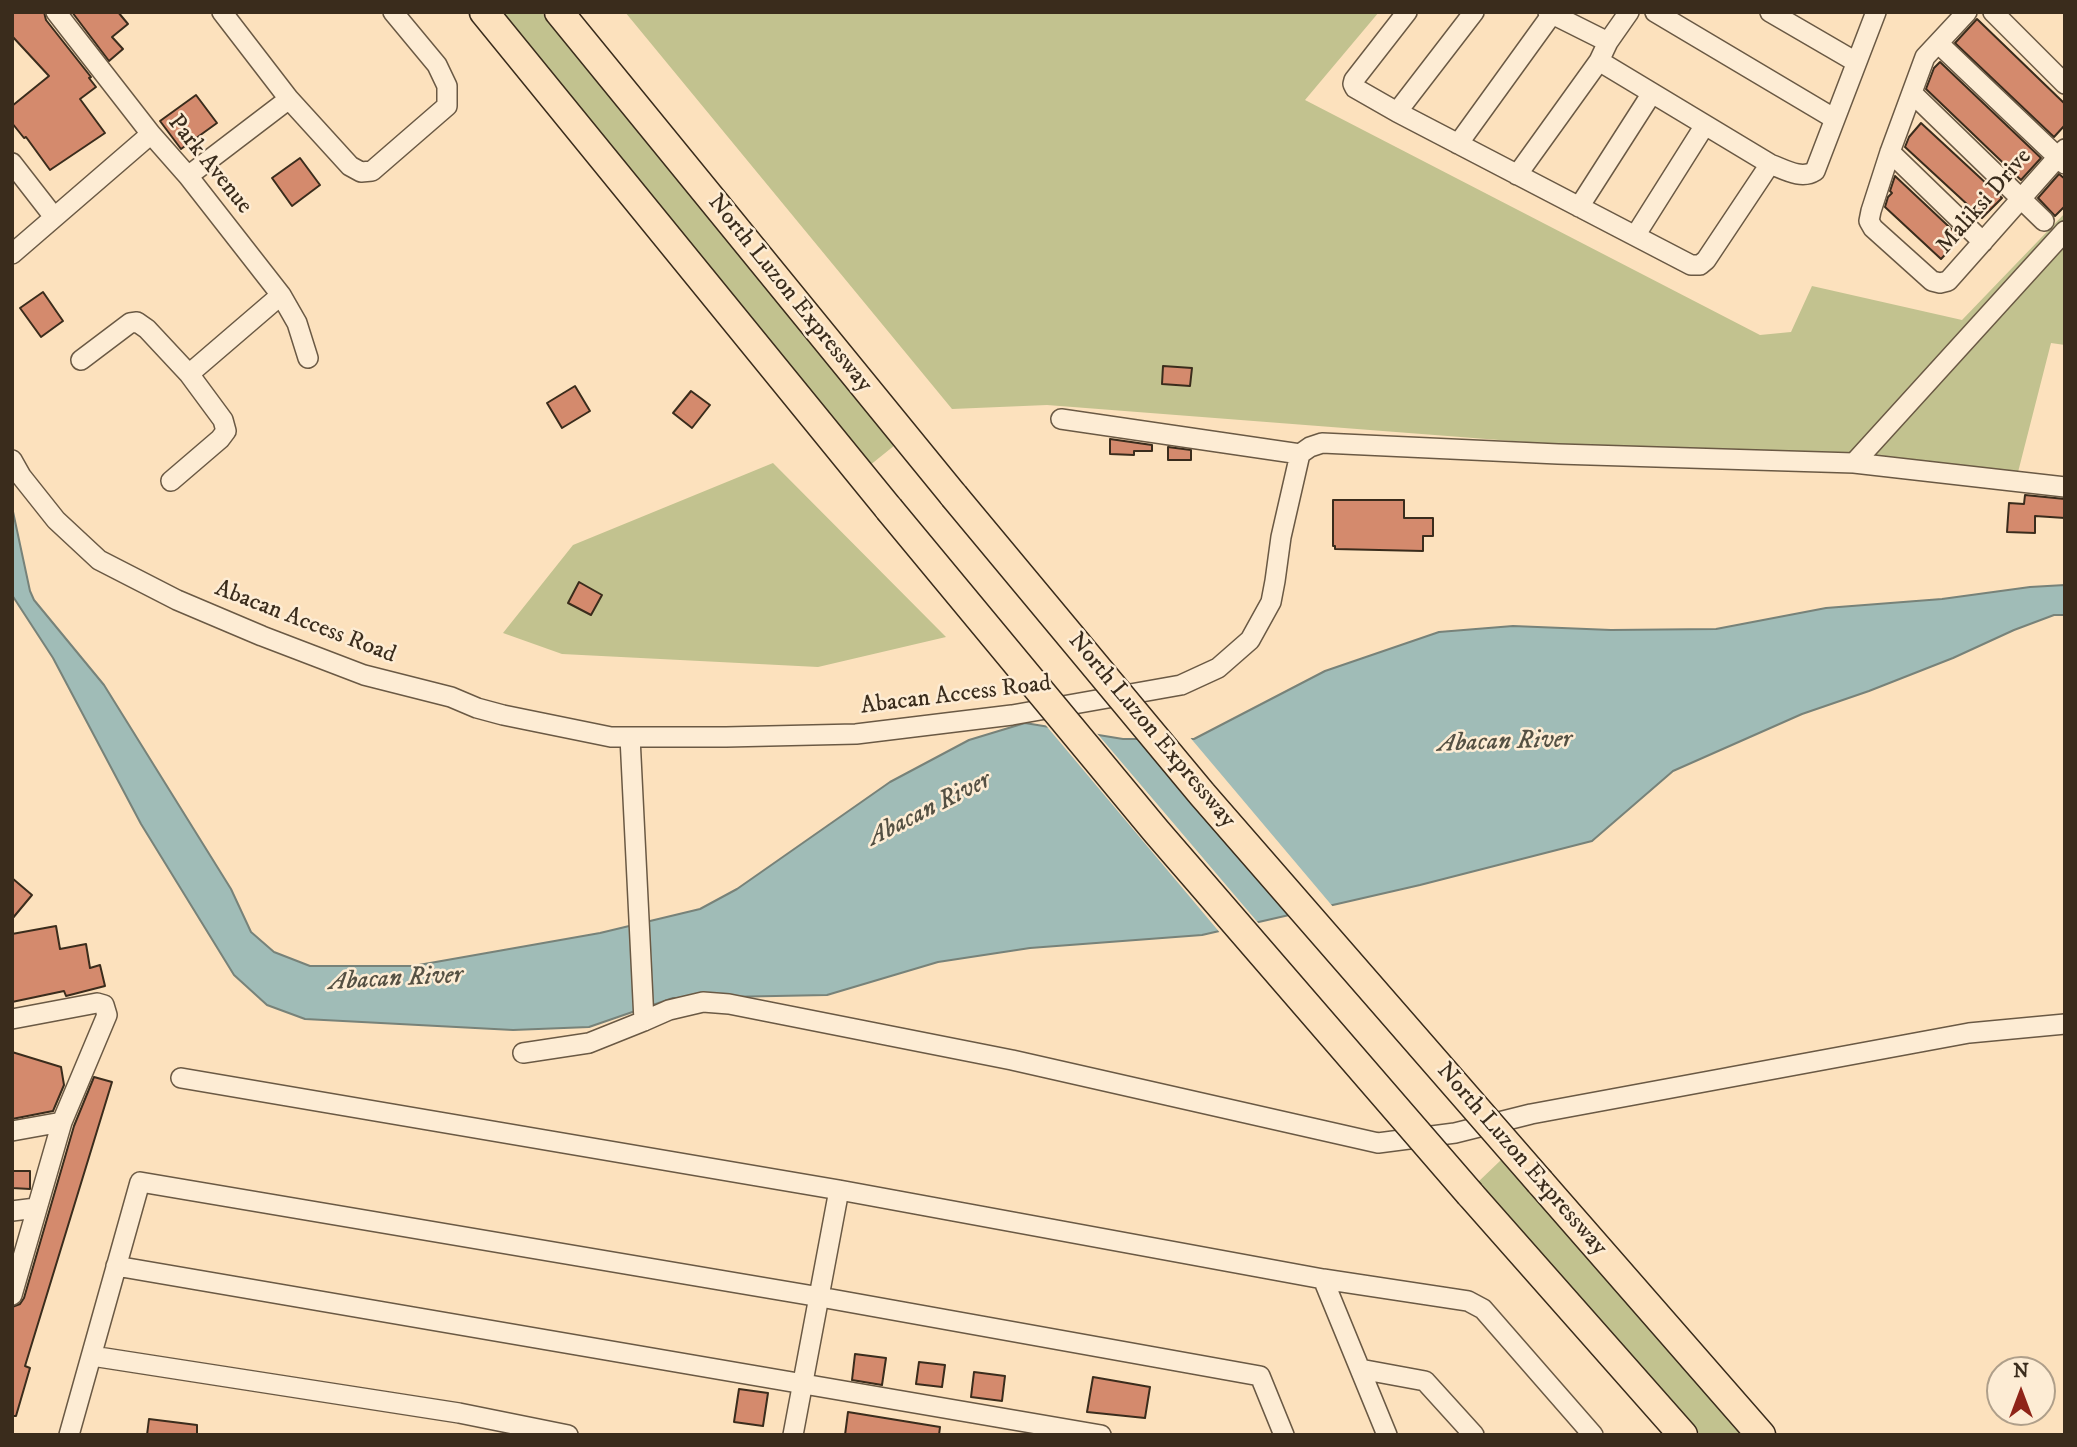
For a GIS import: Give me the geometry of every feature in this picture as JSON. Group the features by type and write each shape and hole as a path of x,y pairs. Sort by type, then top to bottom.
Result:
{"highway":[{"path":"484,12 889,509 1156,831 1683,1435"},
{"name":"North Luzon Expressway","path":"559,12 954,496 1202,794 1761,1435"}],"street":[{"name":"Park Avenue","path":"56,12 281,295 297,323 308,358"},
{"path":"222,12 289,100 351,166 361,172 372,171 447,106 447,86 437,65 393,12"},
{"path":"1407,12 1353,84 1355,88 1691,265 1700,265 1706,260 1769,164"},
{"path":"1397,112 1474,12"},
{"path":"1517,175 1599,61 1608,42 1629,12"},
{"path":"1655,12 1835,119"},
{"path":"1770,12 1856,62"},
{"path":"1599,61 1769,164 1800,175 1808,175 1815,171 1876,12"},
{"path":"1967,12 1925,57 1890,152 1983,242"},
{"path":"1993,12 2065,84"},
{"path":"1458,144 1550,13 1608,42"},
{"path":"1938,43 2062,157"},
{"path":"1578,207 1652,93"},
{"path":"1912,93 2044,221"},
{"path":"188,176 289,100"},
{"path":"1635,236 1705,125"},
{"path":"12,254 151,134"},
{"name":"Maliksi Drive","path":"1890,152 1869,221 1873,228 1932,281 1940,283 1948,281 2062,157"},
{"path":"12,163 54,217"},
{"path":"1854,463 2065,232"},
{"path":"189,374 281,295"},
{"path":"81,360 130,323 137,322 147,329 189,374 223,420 226,431 171,481"},
{"path":"1061,419 1300,454 1322,443 1336,443 1559,454 1854,463 2065,487"},
{"name":"Abacan Access Road","path":"12,460 21,476 56,520 99,560 177,600 262,636 364,675 451,697 503,715 611,737 726,737 856,734 1012,715 1181,685 1218,668 1250,640 1270,602 1281,537 1300,454"},
{"path":"2038,485 2065,475"},
{"path":"630,737 644,1017"},
{"path":"523,1053 589,1043 644,1017 669,1010 703,1002 729,1003 1012,1060 1378,1143 1455,1133 1531,1114 1969,1032 2065,1024"},
{"path":"12,1019 102,1009"},
{"path":"12,1031 102,1009"},
{"path":"12,1295 62,1122 102,1009"},
{"path":"181,1078 839,1190 1323,1279 1468,1301 1483,1309 1593,1435"},
{"path":"12,1131 62,1122"},
{"path":"69,1435 140,1182 820,1297 1260,1376 1284,1435"},
{"path":"793,1435 839,1190"},
{"path":"12,1211 36,1208"},
{"path":"116,1266 1101,1435"},
{"path":"1323,1279 1387,1435"},
{"path":"92,1356 458,1413 568,1435"},
{"path":"1360,1368 1424,1381 1474,1435"}],"green space":[{"path":"497,12 541,12 895,445 869,466"},
{"path":"625,12 1379,12 1305,100 1760,335 1791,332 1812,286 1962,320 2065,213 2065,345 2051,343 2016,480 1047,405 952,409"},
{"path":"773,463 946,637 818,667 562,654 503,633 573,545"},
{"path":"1501,1160 1746,1435 1701,1435 1477,1183"}],"water":[{"name":"Abacan River","path":"12,507 34,600 104,685 231,889 251,932 274,952 310,966 413,966 600,933 700,909 737,889 890,782 969,740 1025,723 1123,739 1194,739 1325,671 1439,632 1513,626 1611,630 1716,629 1826,608 1942,599 2065,585 2065,615 2054,615 2014,630 1953,658 1802,714 1673,771 1592,841 1420,885 1202,935 1030,948 938,962 827,995 673,998 589,1027 513,1030 305,1019 267,1005 234,975 141,824 53,658 12,595"}],"pier":[{"path":"1043,722 1095,731 1260,925 1221,934"},
{"path":"1188,735 1334,908 1296,917 1141,736"}],"building":[{"path":"12,12 44,12 46,20 96,87 80,99 105,133 50,170 12,123 12,106 49,76 12,36"},
{"path":"72,12 118,12 128,24 112,37 123,49 109,61"},
{"path":"1977,19 2065,104 2065,125 2054,137 1955,43"},
{"path":"1940,62 2041,158 2021,180 1926,89 1934,68"},
{"path":"196,95 217,123 181,149 160,121"},
{"path":"1921,123 2002,198 1982,218 1905,147 1909,137"},
{"path":"300,158 320,185 292,206 272,178"},
{"path":"2059,174 2065,179 2065,206 2055,216 2038,198"},
{"path":"1895,176 1961,238 1941,259 1885,207 1892,193 1890,191"},
{"path":"43,292 63,321 41,337 20,308"},
{"path":"1163,366 1192,368 1190,386 1162,384"},
{"path":"575,386 590,411 562,428 547,403"},
{"path":"691,391 710,405 692,428 673,413"},
{"path":"1110,439 1152,445 1152,451 1134,451 1134,455 1110,454"},
{"path":"1168,447 1191,450 1191,460 1168,460"},
{"path":"2025,495 2065,499 2065,518 2035,516 2035,533 2007,532 2009,503 2024,504"},
{"path":"1333,500 1404,500 1404,518 1433,518 1433,536 1423,536 1423,551 1335,549"},
{"path":"579,582 602,595 591,615 568,603"},
{"path":"12,878 32,895 12,919"},
{"path":"56,926 60,949 86,944 90,968 100,965 105,986 66,996 64,991 12,1002 12,934"},
{"path":"12,1052 61,1067 64,1085 53,1111 12,1119"},
{"path":"94,1077 112,1082 25,1366 30,1368 16,1416 12,1416 12,1307 20,1304 24,1298 74,1126"},
{"path":"12,1171 30,1171 30,1189 12,1188"},
{"path":"855,1354 886,1358 882,1385 852,1380"},
{"path":"919,1362 945,1365 942,1387 916,1384"},
{"path":"974,1372 1005,1376 1002,1401 971,1397"},
{"path":"1093,1377 1150,1387 1145,1418 1087,1412"},
{"path":"739,1389 768,1393 763,1426 734,1422"},
{"path":"848,1412 940,1427 939,1435 845,1435"},
{"path":"149,1419 197,1425 197,1435 147,1435"}]}
